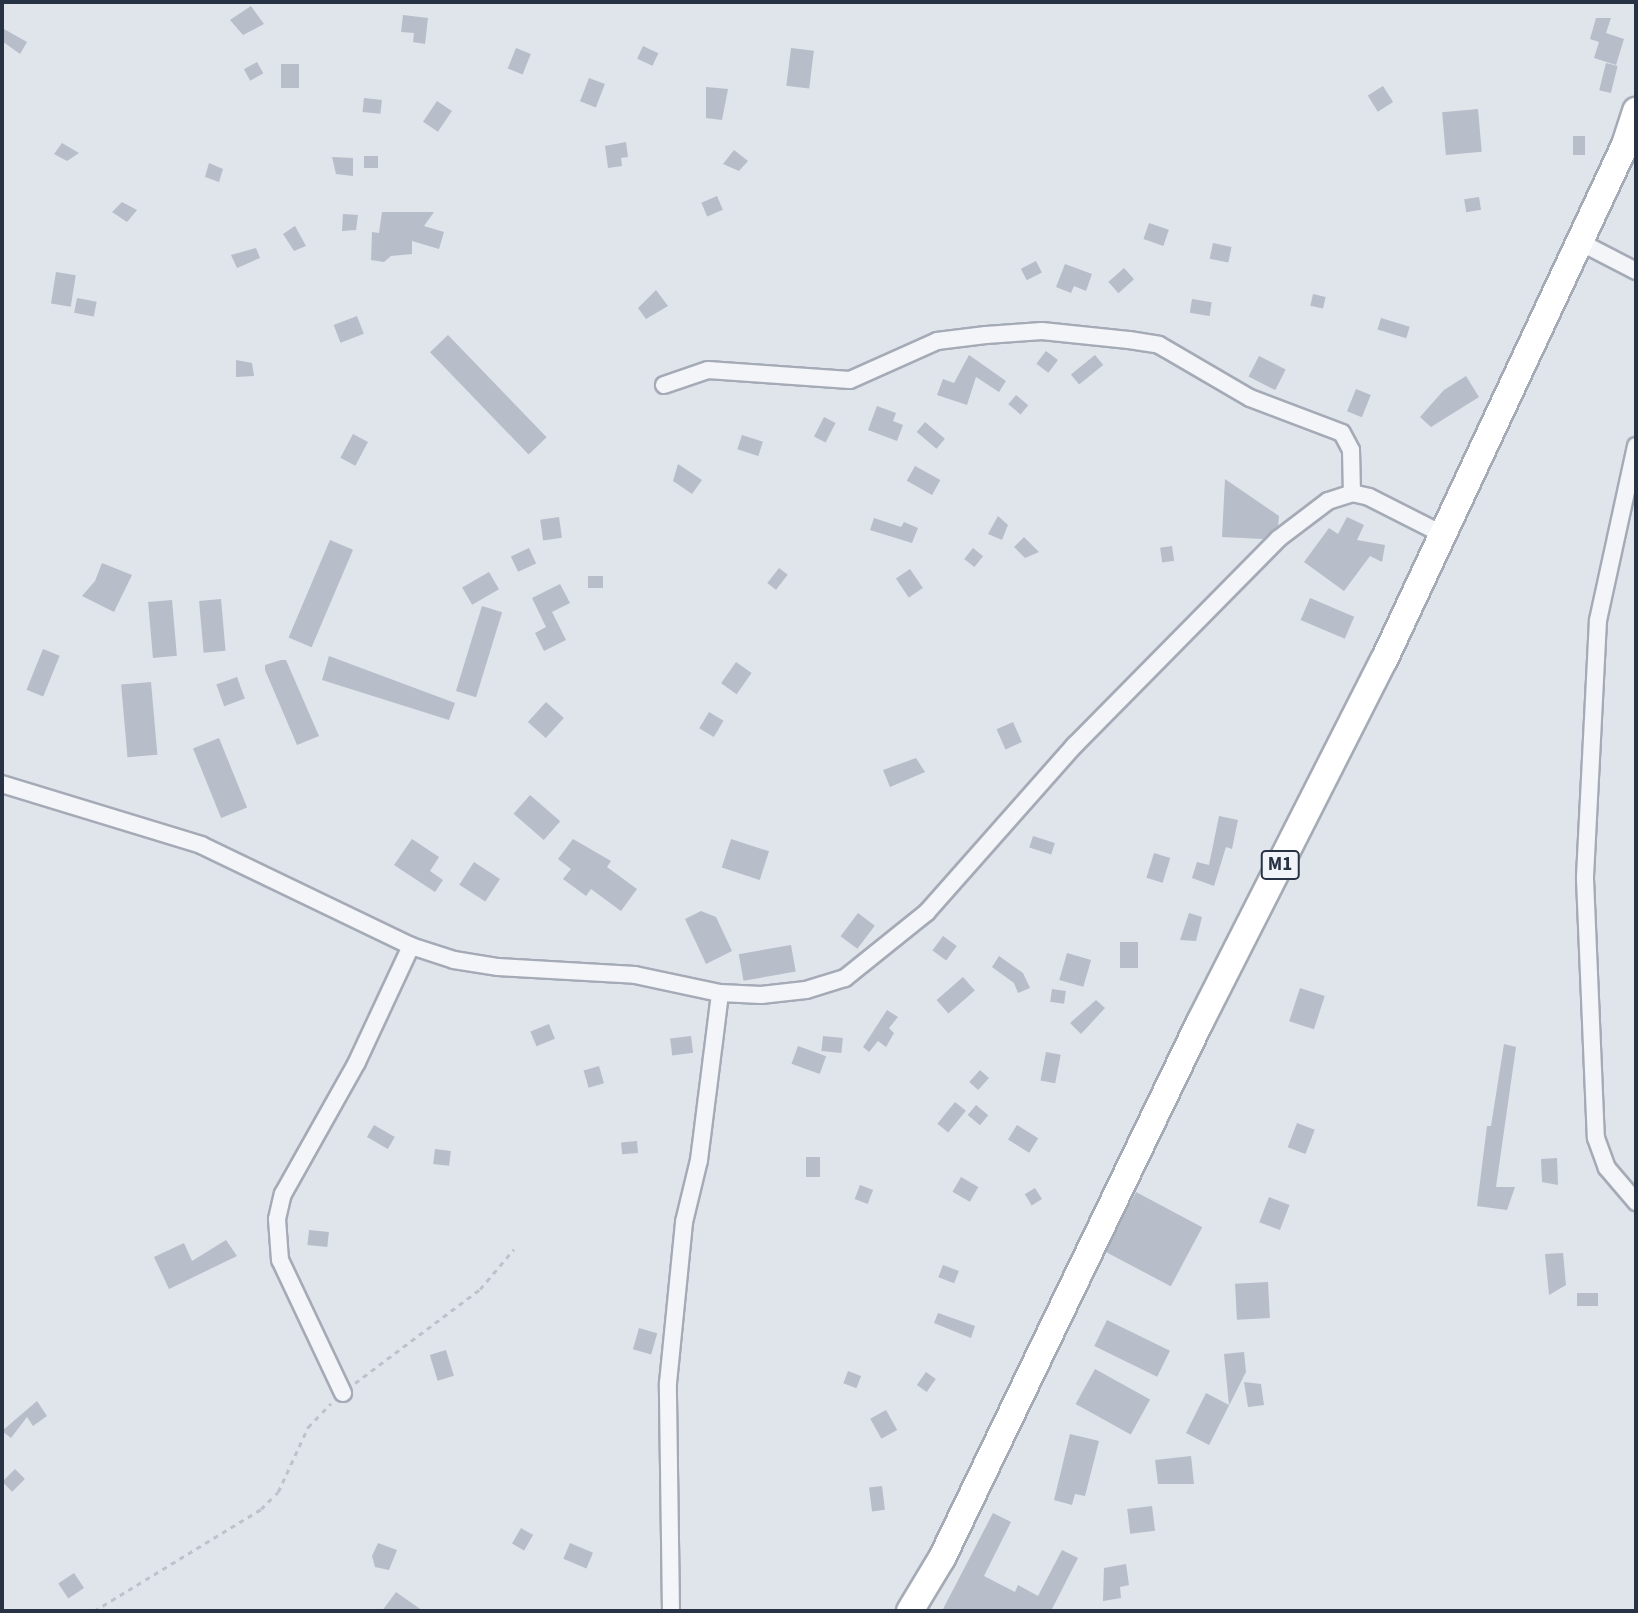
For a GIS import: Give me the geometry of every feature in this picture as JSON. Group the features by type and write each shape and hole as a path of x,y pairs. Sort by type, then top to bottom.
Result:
{"highway":[{"name":"M1","path":"910,1611 942,1558 1200,1022 1444,535 1580,242 1636,111"}],"street":[{"path":"1580,242 1633,275"},
{"path":"664,385 708,370 850,380 937,341 986,335 1042,331 1129,340 1159,345 1250,398 1342,433 1351,450 1352,493"},
{"path":"1636,446 1598,620 1585,879 1596,1138 1607,1168 1636,1202"},
{"path":"2,784 201,845 411,946 498,968 586,969 720,993 761,995 806,990 845,978 882,952 927,912 1076,745 1278,539 1328,500 1352,493 1444,535"},
{"path":"343,1393 280,1260 277,1219 283,1194 357,1062 411,946"},
{"path":"671,1611 668,1383 684,1222 699,1160 720,993"}],"path":[{"path":"94,1611 261,1509 278,1492 308,1427 343,1393 480,1289 514,1249"}],"building":[{"path":"251,6 264,24 243,35 230,20"},
{"path":"403,15 428,18 425,44 413,42 414,33 401,32"},
{"path":"1596,18 1611,18 1606,33 1624,39 1616,65 1594,58 1599,42 1590,39"},
{"path":"2,28 27,42 20,54 2,41"},
{"path":"643,46 658,53 652,66 637,59"},
{"path":"516,48 531,54 523,74 508,68"},
{"path":"791,48 814,51 809,89 786,86"},
{"path":"257,62 263,73 250,81 244,69"},
{"path":"1606,63 1618,66 1611,93 1599,90"},
{"path":"281,64 299,64 299,88 281,88"},
{"path":"589,78 605,84 596,107 580,101"},
{"path":"1383,86 1393,102 1378,112 1368,96"},
{"path":"706,87 728,89 722,120 706,118"},
{"path":"364,98 382,100 380,114 363,112"},
{"path":"437,101 452,111 438,132 423,122"},
{"path":"1478,109 1482,152 1446,155 1442,112"},
{"path":"1573,136 1585,136 1585,155 1573,155"},
{"path":"626,142 628,157 621,158 622,166 608,168 605,146"},
{"path":"62,143 79,153 67,161 54,154"},
{"path":"734,150 748,161 739,171 723,164"},
{"path":"364,156 378,156 378,168 364,168"},
{"path":"332,157 353,158 353,176 336,174"},
{"path":"209,163 223,169 219,182 205,177"},
{"path":"717,196 723,210 707,216 701,203"},
{"path":"1479,197 1481,210 1466,212 1464,199"},
{"path":"122,202 137,210 127,222 112,212"},
{"path":"382,212 434,212 424,226 444,232 439,249 412,241 412,254 391,256 384,262 371,260 372,232 379,233"},
{"path":"343,214 358,215 356,230 342,231"},
{"path":"1149,223 1169,230 1163,246 1143,239"},
{"path":"295,226 306,246 294,251 283,234"},
{"path":"1213,243 1232,247 1228,263 1210,259"},
{"path":"256,248 260,258 237,268 231,255"},
{"path":"1036,261 1042,273 1027,280 1021,269"},
{"path":"1065,264 1092,274 1086,291 1074,286 1071,293 1056,287"},
{"path":"1124,268 1134,279 1118,293 1108,282"},
{"path":"56,272 76,275 71,307 51,304"},
{"path":"656,290 668,306 646,319 638,308"},
{"path":"1313,294 1326,297 1323,309 1310,306"},
{"path":"77,298 97,302 94,317 74,313"},
{"path":"1192,299 1212,302 1210,316 1190,313"},
{"path":"357,316 364,334 340,343 334,325"},
{"path":"1381,318 1410,327 1406,338 1377,329"},
{"path":"448,335 547,437 529,455 430,352"},
{"path":"1046,351 1058,360 1048,373 1036,364"},
{"path":"969,355 1006,381 999,392 976,377 967,405 937,395 943,379 954,383"},
{"path":"1095,355 1103,365 1079,385 1071,375"},
{"path":"1259,356 1286,370 1275,390 1249,376"},
{"path":"236,360 252,363 254,376 236,377"},
{"path":"1466,376 1479,397 1431,427 1420,417 1444,390"},
{"path":"1356,389 1371,395 1362,417 1347,411"},
{"path":"1016,395 1028,405 1021,414 1008,404"},
{"path":"877,406 896,413 893,421 903,425 897,441 868,430"},
{"path":"824,417 836,423 826,443 814,437"},
{"path":"925,422 945,439 937,449 917,432"},
{"path":"353,434 368,442 355,466 340,458"},
{"path":"742,435 763,442 758,456 737,449"},
{"path":"678,464 702,480 692,494 673,481"},
{"path":"915,466 940,480 932,495 907,481"},
{"path":"1225,479 1279,516 1278,526 1263,539 1222,537"},
{"path":"998,516 1008,525 1002,540 988,534"},
{"path":"559,517 562,538 543,540 540,520"},
{"path":"1347,517 1364,525 1357,540 1385,545 1382,562 1370,556 1344,591 1304,562 1329,528 1338,534"},
{"path":"874,518 901,527 904,522 918,528 912,543 870,530"},
{"path":"1024,537 1039,552 1025,558 1014,547"},
{"path":"330,540 353,550 312,647 289,638"},
{"path":"1172,546 1174,561 1162,563 1160,548"},
{"path":"529,548 536,563 518,572 511,556"},
{"path":"973,548 983,556 974,567 964,559"},
{"path":"102,563 132,575 114,612 82,596 95,581"},
{"path":"779,568 788,575 776,590 767,583"},
{"path":"910,569 923,588 909,598 896,579"},
{"path":"489,572 499,589 472,605 462,588"},
{"path":"588,576 603,576 603,588 588,588"},
{"path":"560,584 570,603 552,612 566,640 544,651 535,633 546,627 532,598"},
{"path":"1310,598 1354,617 1345,639 1301,620"},
{"path":"221,599 226,651 204,653 199,601"},
{"path":"172,600 177,656 153,658 148,602"},
{"path":"482,606 502,612 476,697 456,691"},
{"path":"43,649 60,656 43,697 27,690"},
{"path":"329,656 455,703 449,720 322,680"},
{"path":"286,660 319,736 297,745 265,670 265,665"},
{"path":"736,662 752,673 737,694 721,683"},
{"path":"237,677 245,699 224,706 216,685"},
{"path":"151,682 157,755 127,757 121,685"},
{"path":"546,702 564,718 546,738 528,722"},
{"path":"709,712 724,721 714,737 699,728"},
{"path":"1013,722 1022,742 1006,749 997,729"},
{"path":"219,738 247,808 221,818 193,748"},
{"path":"916,758 925,772 890,787 883,770"},
{"path":"530,795 560,821 544,840 514,814"},
{"path":"1219,816 1238,820 1232,849 1226,847 1214,886 1192,878 1197,862 1209,865"},
{"path":"1033,836 1055,843 1051,855 1029,847"},
{"path":"412,839 439,857 430,871 443,880 435,892 394,865"},
{"path":"573,839 611,861 607,867 637,889 621,911 591,889 586,896 563,879 571,869 558,859"},
{"path":"731,839 769,851 760,880 722,868"},
{"path":"1154,853 1170,858 1163,883 1146,878"},
{"path":"474,862 500,879 485,902 459,885"},
{"path":"701,911 716,917 732,951 706,964 685,919"},
{"path":"858,913 875,926 857,949 841,936"},
{"path":"1189,913 1202,917 1196,941 1180,940"},
{"path":"943,936 957,946 946,961 932,951"},
{"path":"1120,942 1138,942 1138,968 1120,968"},
{"path":"791,945 796,972 743,981 739,954"},
{"path":"1067,953 1091,960 1083,987 1059,980"},
{"path":"999,956 1023,973 1030,988 1018,993 1014,983 992,967"},
{"path":"963,977 975,991 948,1014 937,1000"},
{"path":"1300,988 1325,996 1314,1029 1289,1021"},
{"path":"1052,989 1066,991 1064,1004 1050,1002"},
{"path":"1096,1000 1105,1008 1081,1034 1070,1023"},
{"path":"887,1010 898,1017 889,1028 894,1033 886,1047 878,1041 869,1052 863,1047"},
{"path":"549,1024 555,1039 536,1046 530,1031"},
{"path":"691,1036 693,1053 672,1055 670,1039"},
{"path":"823,1036 843,1038 841,1053 821,1051"},
{"path":"1504,1044 1516,1047 1496,1187 1515,1187 1507,1210 1477,1206 1487,1126 1491,1126"},
{"path":"798,1046 826,1056 820,1074 792,1064"},
{"path":"1046,1052 1061,1055 1055,1083 1040,1080"},
{"path":"599,1066 604,1083 589,1088 584,1070"},
{"path":"980,1070 989,1078 978,1090 969,1082"},
{"path":"955,1102 966,1111 948,1133 937,1124"},
{"path":"976,1105 988,1115 980,1125 968,1115"},
{"path":"1297,1123 1315,1130 1305,1154 1288,1147"},
{"path":"374,1125 395,1137 388,1149 367,1137"},
{"path":"1017,1125 1038,1138 1029,1153 1008,1139"},
{"path":"637,1141 638,1153 622,1154 621,1142"},
{"path":"435,1149 451,1151 449,1166 433,1164"},
{"path":"806,1157 820,1157 820,1177 806,1177"},
{"path":"1557,1158 1558,1185 1542,1182 1541,1159"},
{"path":"961,1177 978,1187 970,1202 952,1192"},
{"path":"860,1185 873,1190 868,1204 855,1199"},
{"path":"1035,1188 1042,1199 1032,1205 1025,1194"},
{"path":"1136,1192 1202,1227 1171,1286 1105,1251"},
{"path":"1269,1197 1290,1205 1280,1230 1259,1222"},
{"path":"309,1230 329,1232 327,1247 307,1245"},
{"path":"226,1240 237,1256 169,1289 154,1257 184,1243 192,1261"},
{"path":"1563,1253 1566,1285 1549,1295 1545,1254"},
{"path":"943,1265 959,1271 954,1283 938,1277"},
{"path":"1268,1282 1270,1318 1237,1320 1235,1284"},
{"path":"1577,1293 1598,1293 1598,1306 1577,1306"},
{"path":"938,1313 975,1326 971,1338 934,1323"},
{"path":"1107,1320 1170,1351 1157,1377 1094,1346"},
{"path":"639,1328 657,1333 651,1354 633,1349"},
{"path":"446,1350 454,1376 438,1381 430,1355"},
{"path":"1244,1352 1246,1372 1209,1445 1186,1433 1206,1393 1229,1405 1224,1354"},
{"path":"1095,1369 1150,1400 1131,1435 1076,1404"},
{"path":"848,1371 861,1376 856,1388 843,1383"},
{"path":"926,1372 936,1379 927,1392 917,1385"},
{"path":"1244,1382 1261,1384 1264,1405 1248,1407"},
{"path":"37,1401 47,1416 33,1426 27,1417 11,1438 2,1431"},
{"path":"886,1410 897,1430 881,1439 870,1419"},
{"path":"1070,1434 1099,1441 1085,1496 1075,1494 1072,1505 1054,1500"},
{"path":"1191,1456 1194,1484 1158,1484 1155,1460"},
{"path":"15,1469 25,1479 12,1492 2,1482"},
{"path":"882,1486 885,1510 872,1511 869,1488"},
{"path":"1152,1506 1155,1531 1130,1534 1127,1509"},
{"path":"993,1513 1011,1522 984,1576 1015,1592 1018,1585 1038,1596 1062,1550 1078,1558 1051,1611 942,1611"},
{"path":"521,1528 533,1535 524,1551 512,1544"},
{"path":"378,1543 397,1550 389,1570 375,1567 372,1556"},
{"path":"570,1543 593,1553 586,1568 563,1559"},
{"path":"1126,1564 1129,1585 1120,1587 1121,1598 1103,1601 1104,1568"},
{"path":"74,1573 84,1588 68,1599 58,1584"},
{"path":"396,1592 423,1611 382,1611"}]}
